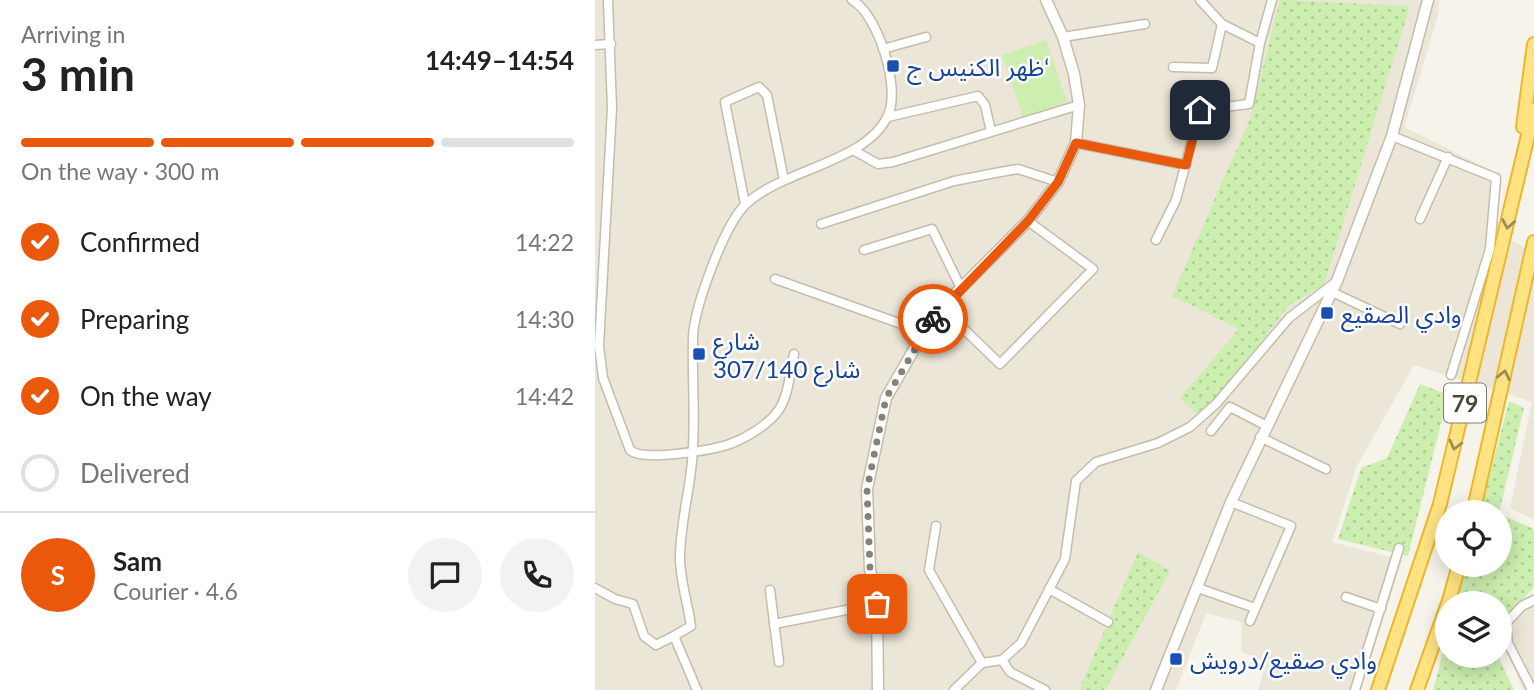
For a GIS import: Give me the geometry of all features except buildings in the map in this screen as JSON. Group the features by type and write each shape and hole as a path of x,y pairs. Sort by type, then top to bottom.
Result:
{"highway":[{"path":"1515,182 1534,44"},
{"name":"79","path":"1378,690 1440,505 1504,247 1515,182 1534,110"},
{"name":"79","path":"1476,500 1534,242"},
{"path":"1417,690 1435,641"}],"street":[{"path":"608,0 612,108 597,346 603,378 630,450 641,456 729,444 755,430 777,413 783,404 794,354"},
{"path":"852,0 873,20 883,49 891,89 888,117"},
{"path":"878,690 877,604 870,569 867,489 886,398 924,332 942,308 1028,221 1058,182 1076,143 1079,105 1074,74 1063,37 1046,0"},
{"path":"1200,0 1222,24 1260,43"},
{"path":"1156,240 1176,200 1200,110 1249,104 1260,43 1272,0"},
{"path":"1156,690 1231,502 1265,425 1299,363 1337,281 1392,136 1428,0"},
{"path":"1063,37 1145,24"},
{"path":"1173,67 1212,68 1222,24"},
{"path":"883,49 926,37"},
{"path":"595,45 611,44"},
{"path":"745,204 725,102 759,88 767,95 785,180"},
{"path":"595,588 615,599 633,604 644,636 656,645 691,626 680,558 693,449 693,332 719,250 745,204 785,180 853,150 888,117 978,96 985,105 991,131"},
{"path":"853,150 878,164 893,162 1079,105"},
{"path":"1392,136 1496,178 1490,249 1451,375"},
{"path":"1076,143 1186,165"},
{"path":"1420,219 1448,157"},
{"path":"821,224 954,181 995,173 1018,169 1038,173 1058,182"},
{"path":"942,308 1000,364 1093,269 1028,221"},
{"path":"864,250 932,229 961,288"},
{"path":"775,279 924,332"},
{"path":"954,690 982,663 1002,660 1021,643 1065,559 1076,481 1096,462 1158,443 1191,427 1216,404 1289,318 1337,281"},
{"path":"1332,292 1400,324"},
{"path":"1212,431 1230,408 1265,425"},
{"path":"1260,437 1326,469"},
{"path":"1231,502 1291,526 1250,621"},
{"path":"936,526 929,570 982,663"},
{"path":"1355,690 1399,548"},
{"path":"1198,588 1255,608"},
{"path":"1049,589 1108,622"},
{"path":"769,590 779,662"},
{"path":"1346,597 1381,609"},
{"path":"1532,690 1508,643 1506,623 1523,606 1534,600"},
{"path":"774,624 877,604"},
{"path":"674,636 697,690"},
{"path":"1002,660 1010,673 1045,690"}],"shaded area":[{"path":"595,0 1439,0 1438,16 1404,127 1500,175 1495,231 1534,253 1534,520 1512,509 1512,500 1532,402 1414,365 1357,466 1332,542 1402,560 1361,690 1258,690 1266,664 1241,651 1242,622 1206,613 1176,690 595,690"},
{"path":"1534,596 1534,690 1523,690 1512,665 1512,619"}],"green space":[{"path":"1280,0 1410,6 1324,285 1289,305 1226,388 1196,414 1180,398 1239,329 1172,296 1250,119"},
{"path":"1046,40 1067,102 1023,117 1002,55"},
{"path":"1420,384 1448,395 1408,556 1338,539 1361,468 1387,458"},
{"path":"1509,401 1524,408 1502,500 1483,500"},
{"path":"1512,519 1534,529 1534,587 1512,612 1512,591 1459,591 1463,577 1512,577"},
{"path":"1138,552 1170,571 1105,690 1079,690"},
{"path":"1439,668 1504,668 1514,690 1433,690"}],"way so far":[{"path":"877,604 870,569 867,489 886,398 933,319"}],"place":[{"name":"ظهر الكنيس ج‘","path":"893,66"},
{"name":"وادي الصقيع","path":"1327,313"},
{"name":"شارع 307/شارع 140","path":"699,354"},
{"name":"وادي صقيع/درويش","path":"1176,659"}],"route":[{"path":"933,319 1028,221 1058,182 1076,143 1186,165 1200,110"}]}
